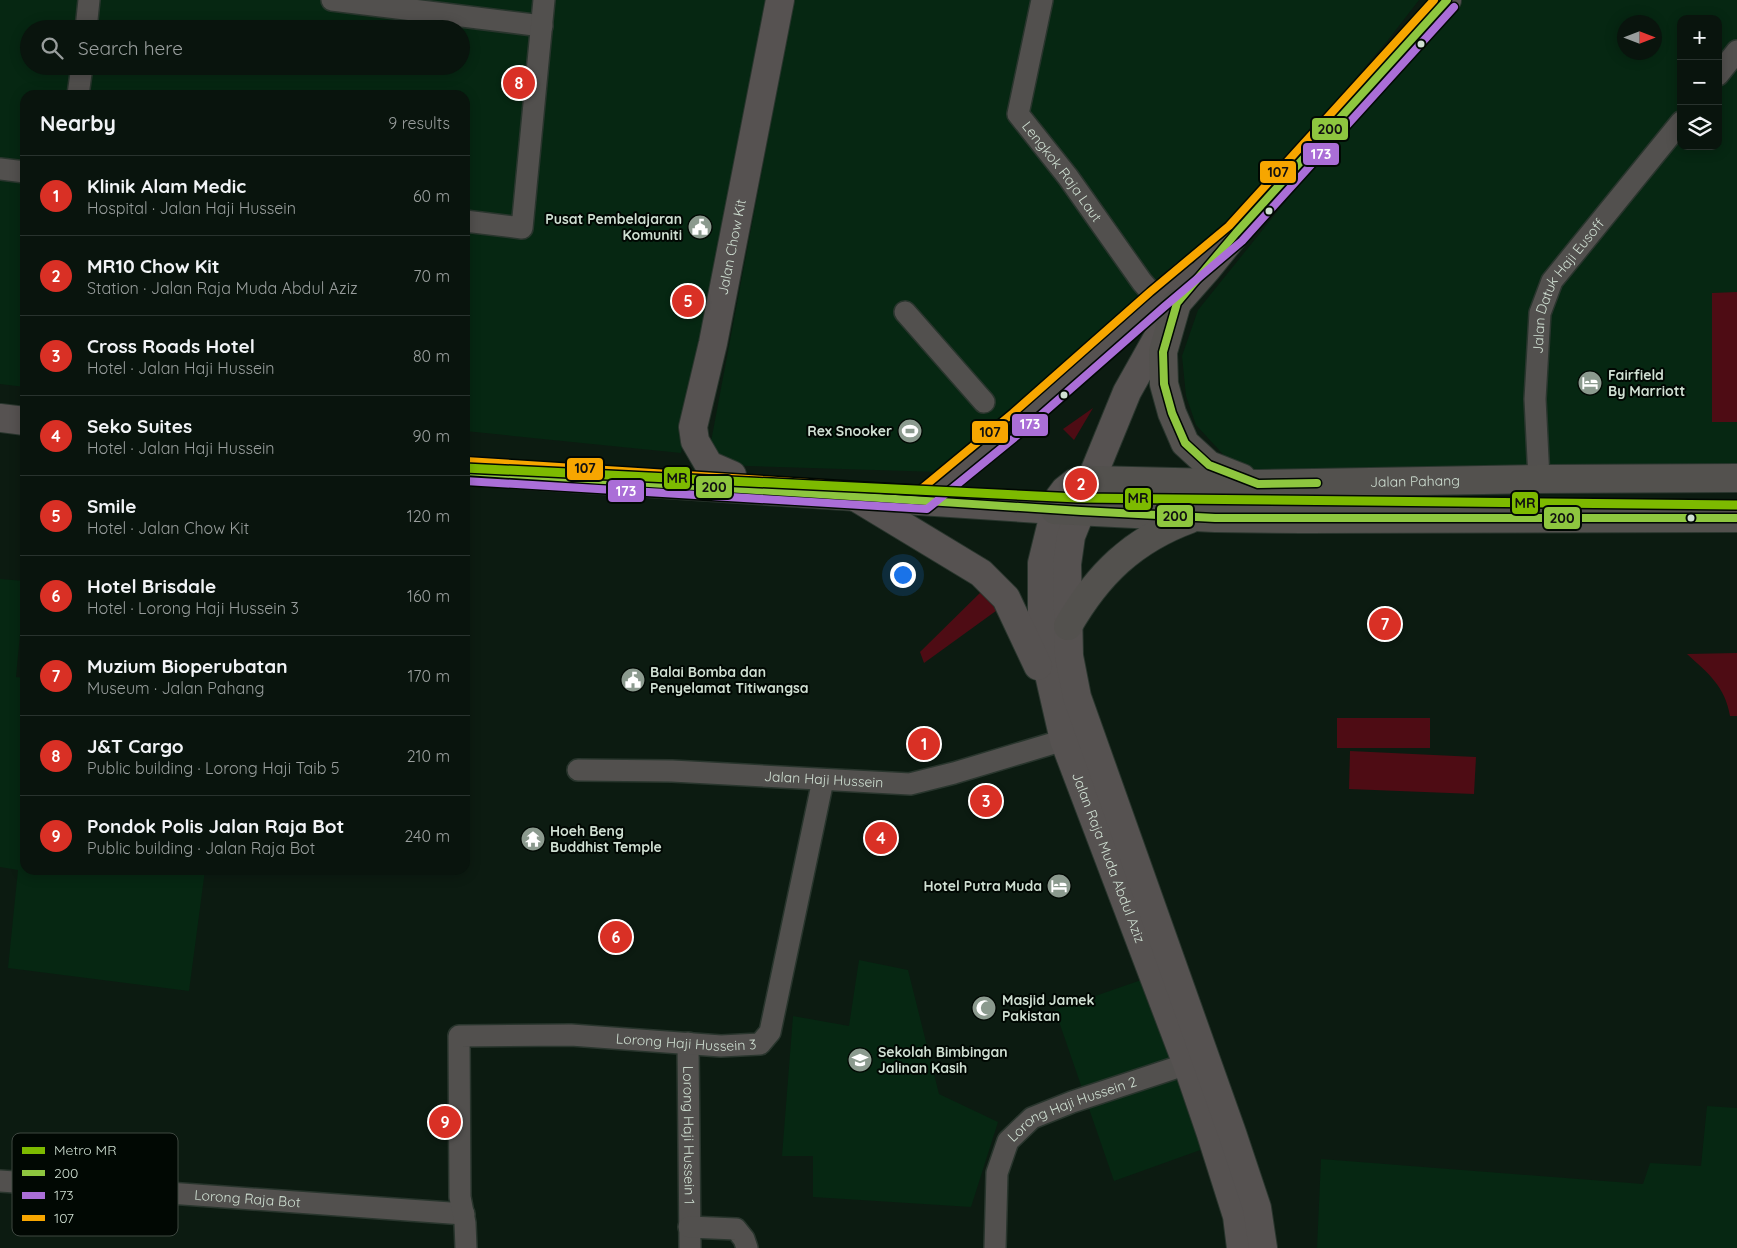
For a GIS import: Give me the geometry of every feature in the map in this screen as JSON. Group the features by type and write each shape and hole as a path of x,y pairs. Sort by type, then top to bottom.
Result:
{"main road":[{"name":"Jalan Chow Kit","path":"732,475 709,465 695,441 693,427 713,343 780,0"},
{"path":"910,499 1019,420 1207,269 1236,232 1447,0"},
{"path":"1068,511 1091,480 1167,301"},
{"path":"1167,301 1163,352 1164,384 1172,413 1185,443 1209,465 1258,484"},
{"path":"0,418 20,420"},
{"path":"470,471 910,499 1068,511 1197,517 1302,519 1737,518"},
{"path":"648,483 732,475 856,484 910,499"},
{"name":"Jalan Pahang","path":"1091,480 1258,484 1737,478"},
{"path":"854,496 981,573 1006,598 1037,664 1064,740"},
{"name":"Jalan Raja Muda Abdul Aziz","path":"1068,511 1071,536 1067,564 1069,656 1077,696 1232,1133 1257,1208 1264,1248"},
{"name":"Jalan Raja Muda Abdul Aziz","path":"1068,511 1042,563 1042,620 1045,657 1064,740 1212,1134 1237,1216 1240,1248"},
{"path":"1068,626 1083,600 1118,561 1155,534 1197,517"}],"street":[{"path":"87,20 89,0"},
{"path":"332,0 542,26"},
{"path":"470,222 522,228 544,0"},
{"name":"Lengkok Raja Laut","path":"1042,0 1018,114 1068,177 1142,282 1167,301"},
{"path":"1722,70 1737,51"},
{"path":"79,90 81,75"},
{"name":"Jalan Datuk Haji Eusoff","path":"1539,479 1535,399 1540,313 1552,281 1677,127"},
{"path":"0,169 20,171"},
{"path":"905,312 984,402"},
{"name":"Jalan Haji Hussein","path":"578,770 672,771 910,784 954,774 1064,740"},
{"name":"Lorong Haji Hussein 3","path":"464,1214 460,1197 459,1036 572,1035 721,1046 760,1044 770,1032 823,780"},
{"name":"Lorong Haji Hussein 1","path":"688,1043 690,1238 736,1229 744,1239 747,1248"},
{"name":"Lorong Haji Hussein 2","path":"995,1248 997,1173 1008,1141 1032,1118 1072,1102 1187,1064"},
{"name":"Lorong Raja Bot","path":"178,1194 464,1214"},
{"path":"464,1214 466,1248"}],"shaded area":[{"path":"0,0 767,0 681,453 470,432 470,90 20,90 20,386 0,384"},
{"path":"794,0 1419,0 1388,40 1244,208 939,472 717,465 710,447"},
{"path":"1448,0 1737,0 1737,474 1262,474 1231,463 1196,425 1186,396 1182,356 1198,310"},
{"path":"1737,292 1737,422 1712,422 1712,293"},
{"path":"1093,408 1074,440 1063,429"},
{"path":"0,579 20,581 20,634 16,677 20,677 20,875 204,875 189,991 8,968 18,870 0,867"},
{"path":"984,589 1000,608 924,663 920,652"},
{"path":"1737,653 1737,716 1730,716 1720,688 1709,674 1687,654"},
{"path":"1337,718 1430,718 1430,748 1337,748"},
{"path":"1350,751 1476,757 1474,794 1349,789"},
{"name":"Sekolah Bimbingan Jalinan Kasih","path":"859,960 908,970 939,1094 998,1122 971,1207 813,1197 813,1156 782,1156 793,1016 849,1026"},
{"path":"1147,978 1206,1148 1114,1181 1055,1010"},
{"path":"1707,1106 1737,1108 1737,1248 1317,1248 1321,1159 1643,1184 1650,1163 1701,1166"}],"metro line":[{"name":"MR","path":"470,468 1078,498 1737,505"}],"transit line":[{"name":"107","path":"470,461 920,490 1013,413 1150,292 1229,226 1434,0"},
{"name":"200","path":"1317,483 1258,484 1209,465 1185,443 1172,413 1164,384 1163,352 1177,303 1236,233 1447,0"},
{"name":"173","path":"470,481 927,509 1025,429 1242,241 1454,7"},
{"name":"200","path":"470,471 1215,518 1737,518"}],"place":[{"name":"J&T Cargo","path":"519,83"},
{"name":"Pusat Pembelajaran Komuniti","path":"700,227"},
{"name":"Smile","path":"688,301"},
{"name":"Fairfield By Marriott","path":"1590,383"},
{"name":"Rex Snooker","path":"910,431"},
{"name":"MR10 Chow Kit","path":"1081,484"},
{"name":"Muzium Bioperubatan","path":"1385,624"},
{"name":"Balai Bomba dan Penyelamat Titiwangsa","path":"633,680"},
{"name":"Klinik Alam Medic","path":"924,744"},
{"name":"Cross Roads Hotel","path":"986,801"},
{"name":"Seko Suites","path":"881,838"},
{"name":"Hoeh Beng Buddhist Temple","path":"533,839"},
{"name":"Hotel Putra Muda","path":"1059,886"},
{"name":"Hotel Brisdale","path":"616,937"},
{"name":"Masjid Jamek Pakistan","path":"984,1008"},
{"name":"Sekolah Bimbingan Jalinan Kasih","path":"860,1060"},
{"name":"Pondok Polis Jalan Raja Bot","path":"445,1122"}]}
